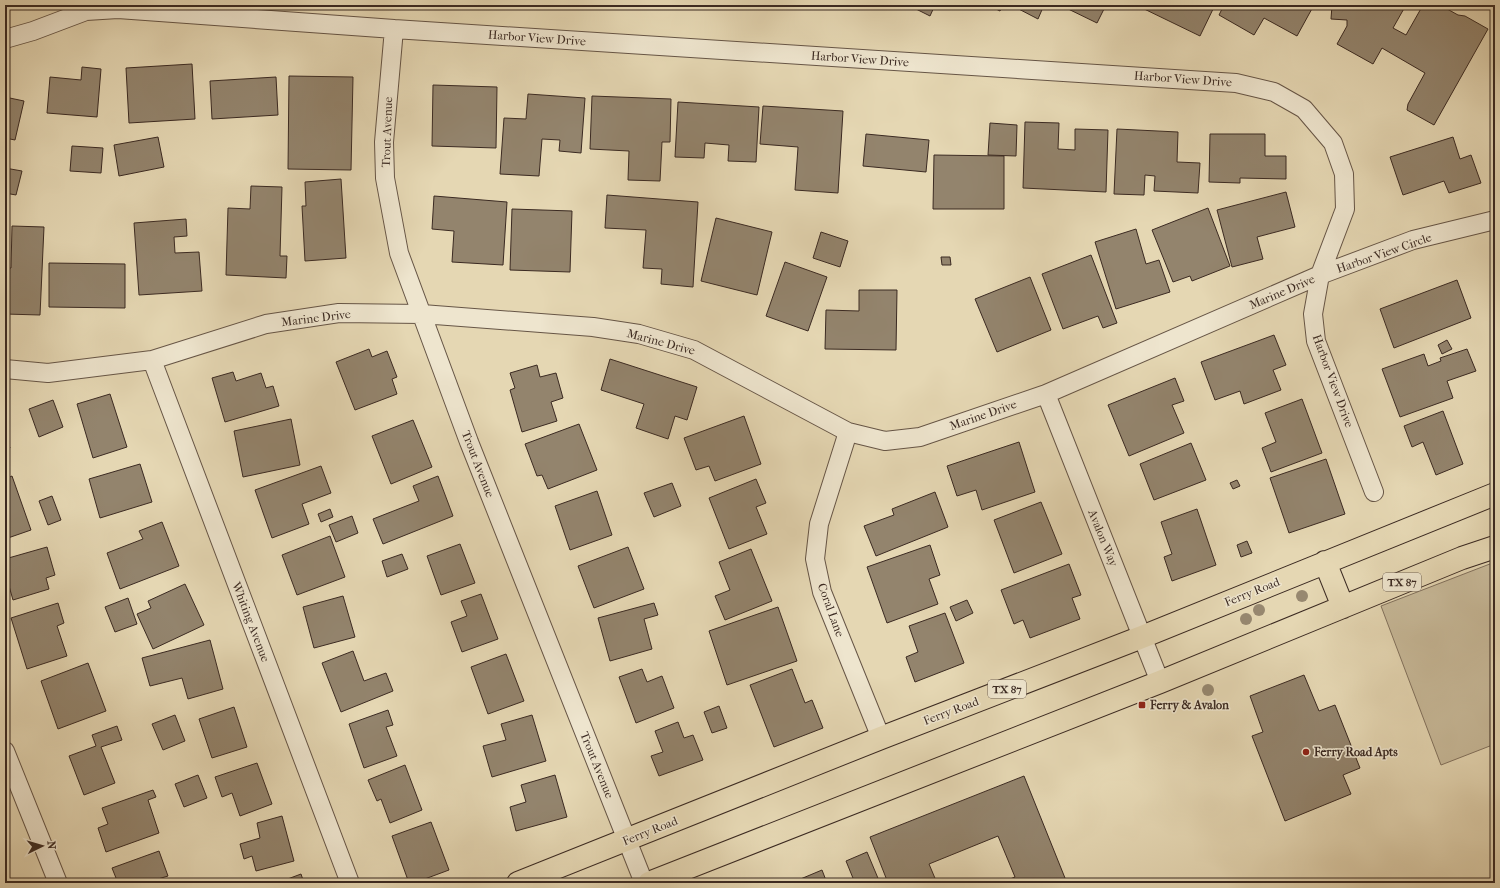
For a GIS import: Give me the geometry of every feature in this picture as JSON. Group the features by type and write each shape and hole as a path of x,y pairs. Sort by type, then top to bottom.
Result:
{"main road":[{"name":"Ferry Road","path":"518,883 881,738 1142,637 1495,494"},
{"name":"TX 87","path":"1462,558 1495,539"},
{"name":"TX 87","path":"649,883 1160,682 1462,558 1495,547"},
{"path":"1325,562 1343,607"}],"street":[{"name":"Harbor View Drive","path":"5,39 33,31 86,11 118,9 394,29 1236,82 1274,92 1304,109 1333,143 1344,174 1345,209 1320,275 1313,314 1316,341 1374,492"},
{"name":"Trout Avenue","path":"394,29 384,142 385,178 399,253 469,442 644,883"},
{"name":"Harbor View Circle","path":"1320,275 1413,240 1495,220"},
{"name":"Marine Drive","path":"5,369 48,373 152,360 266,324 339,313 422,314 593,327 646,336 694,350 848,432 885,441 920,437 1046,394 1320,275"},
{"name":"Whiting Avenue","path":"152,360 350,883"},
{"name":"Avalon Way","path":"1046,394 1160,682"},
{"name":"Coral Lane","path":"848,432 819,524 815,559 822,592 881,738"},
{"path":"5,751 58,883"}],"shaded area":[{"path":"1495,562 1495,744 1441,765 1381,606"}],"building":[{"path":"908,5 935,5 930,16"},
{"path":"988,5 1003,5 1000,11"},
{"path":"1011,5 1044,5 1038,19"},
{"path":"1060,5 1106,5 1097,23"},
{"path":"1136,5 1215,5 1200,36"},
{"path":"1224,5 1314,5 1297,36 1264,18 1254,35 1219,15"},
{"path":"1332,5 1406,5 1393,28 1406,35 1423,5 1440,5 1458,15 1465,16 1488,29 1434,125 1407,110 1408,104 1425,73 1382,48 1373,64 1337,44 1347,26 1347,20 1331,19"},
{"path":"192,64 195,119 129,123 126,68"},
{"path":"82,67 101,69 97,117 47,113 50,77 81,80"},
{"path":"289,76 353,77 351,170 288,169"},
{"path":"276,77 278,115 212,119 210,81"},
{"path":"433,85 497,87 496,148 432,146"},
{"path":"528,94 585,98 581,153 559,151 560,140 542,139 539,176 500,174 504,118 526,119"},
{"path":"592,96 671,99 670,142 662,142 660,181 628,180 629,151 590,149"},
{"path":"5,97 24,101 15,140 5,138"},
{"path":"678,102 759,107 756,162 728,161 729,145 705,143 704,158 675,157"},
{"path":"763,106 843,111 838,193 795,190 798,147 760,144"},
{"path":"1025,122 1059,123 1058,149 1075,150 1075,129 1108,130 1106,192 1023,188"},
{"path":"990,123 1017,125 1016,156 988,155"},
{"path":"1117,129 1178,132 1177,162 1200,163 1198,193 1154,191 1155,176 1145,175 1144,195 1114,194"},
{"path":"866,134 929,140 926,172 863,166"},
{"path":"1210,134 1265,134 1265,156 1286,156 1286,179 1240,178 1240,183 1209,182"},
{"path":"158,137 164,167 119,176 114,145"},
{"path":"1453,137 1460,159 1471,155 1481,183 1449,193 1444,181 1403,195 1390,157"},
{"path":"72,146 103,148 101,173 70,171"},
{"path":"934,155 1004,156 1004,209 933,209"},
{"path":"5,168 22,171 16,195 5,193"},
{"path":"341,179 346,258 305,261 302,206 306,206 305,182"},
{"path":"251,186 282,187 280,256 287,256 286,278 226,275 228,208 250,209"},
{"path":"1286,192 1295,227 1257,237 1263,259 1232,267 1217,210"},
{"path":"607,195 698,202 693,287 661,284 662,269 643,268 646,230 605,228"},
{"path":"434,196 507,202 503,265 452,262 454,231 432,229"},
{"path":"1208,208 1230,266 1192,281 1190,276 1173,282 1152,230"},
{"path":"512,209 572,211 570,272 510,270"},
{"path":"716,218 772,232 757,295 701,281"},
{"path":"186,219 187,236 174,237 175,253 199,252 202,291 139,295 134,223"},
{"path":"12,226 44,227 40,315 5,314 5,268 11,268"},
{"path":"1136,229 1146,264 1159,260 1170,292 1116,309 1095,242"},
{"path":"821,232 848,241 840,267 813,258"},
{"path":"1091,255 1117,323 1103,328 1098,316 1063,329 1042,274"},
{"path":"941,257 950,257 951,265 942,265"},
{"path":"785,262 827,277 808,331 766,316"},
{"path":"49,263 125,264 125,308 49,307"},
{"path":"1030,277 1051,330 997,352 975,299"},
{"path":"1457,280 1471,318 1394,348 1380,309"},
{"path":"859,290 897,290 896,350 825,349 826,310 859,311"},
{"path":"1274,335 1286,365 1273,370 1281,390 1244,404 1240,391 1215,400 1201,362"},
{"path":"1447,340 1452,349 1442,354 1438,345"},
{"path":"369,349 372,357 387,351 397,377 392,379 397,394 355,410 336,362"},
{"path":"1467,349 1476,371 1447,381 1453,398 1400,417 1382,369 1424,354 1428,366 1441,361 1440,358"},
{"path":"610,359 697,387 687,420 675,416 668,439 636,428 644,404 601,390"},
{"path":"537,365 540,377 556,373 563,398 551,402 557,421 522,432 510,390 515,388 510,373"},
{"path":"233,372 236,381 261,373 266,388 273,386 279,406 225,422 212,378"},
{"path":"1175,378 1184,401 1172,405 1184,433 1129,456 1108,405"},
{"path":"110,394 127,447 93,458 77,404"},
{"path":"1302,399 1322,453 1271,472 1262,448 1276,442 1265,413"},
{"path":"53,400 63,427 39,437 29,409"},
{"path":"1443,411 1463,464 1436,475 1423,442 1412,447 1404,426"},
{"path":"744,416 761,464 715,481 709,466 696,470 684,438"},
{"path":"291,419 300,465 243,477 234,431"},
{"path":"413,420 432,467 391,484 372,436"},
{"path":"579,424 597,470 548,489 542,475 537,476 525,444"},
{"path":"5,433 10,448 5,450"},
{"path":"1019,442 1035,492 982,510 976,490 957,496 947,466"},
{"path":"1191,443 1206,480 1154,500 1140,464"},
{"path":"1326,459 1345,514 1289,533 1270,478"},
{"path":"140,464 152,502 100,518 89,479"},
{"path":"321,466 331,493 302,504 309,524 272,538 255,490"},
{"path":"12,476 31,530 5,539 5,479"},
{"path":"438,476 453,516 383,544 373,519 419,501 413,486"},
{"path":"756,479 766,503 756,507 767,534 729,549 709,498"},
{"path":"1237,480 1240,486 1233,489 1230,483"},
{"path":"672,483 681,506 654,517 644,493"},
{"path":"597,491 612,535 570,550 555,506"},
{"path":"935,492 948,527 876,556 864,526 894,515 892,509"},
{"path":"52,496 61,520 48,525 39,501"},
{"path":"1041,502 1062,554 1014,573 994,520"},
{"path":"330,509 333,517 321,522 318,514"},
{"path":"1197,509 1216,565 1172,581 1164,557 1172,554 1161,522"},
{"path":"352,516 358,533 336,542 329,525"},
{"path":"162,522 179,566 120,589 107,553 143,539 139,531"},
{"path":"330,536 345,577 297,595 282,555"},
{"path":"1247,541 1252,553 1241,557 1237,545"},
{"path":"460,544 475,583 441,595 427,556"},
{"path":"930,545 940,575 929,579 938,604 887,623 867,567"},
{"path":"47,547 55,575 46,578 49,589 13,600 5,572 5,559"},
{"path":"628,547 644,589 594,608 578,566"},
{"path":"751,549 772,601 725,620 715,596 730,590 719,562"},
{"path":"402,554 408,569 387,577 382,561"},
{"path":"1069,564 1081,595 1072,598 1080,619 1030,638 1023,620 1014,624 1001,590"},
{"path":"185,584 204,625 153,649 137,614 151,608 148,601"},
{"path":"481,594 498,639 462,652 451,622 467,616 461,601"},
{"path":"343,596 355,637 314,648 303,607"},
{"path":"128,598 137,624 115,632 105,607"},
{"path":"967,600 973,613 956,621 950,607"},
{"path":"58,603 64,623 57,626 67,656 27,669 11,618"},
{"path":"654,603 658,615 644,619 652,649 610,661 598,618"},
{"path":"778,607 797,661 727,685 709,631"},
{"path":"945,613 964,663 915,682 906,657 918,652 909,626"},
{"path":"210,640 223,689 188,699 182,678 150,686 142,658"},
{"path":"353,651 364,681 386,673 393,691 341,712 322,663"},
{"path":"506,654 524,701 488,714 471,667"},
{"path":"88,663 106,711 58,729 41,681"},
{"path":"642,669 647,682 662,676 674,708 636,723 619,677"},
{"path":"792,669 805,703 812,700 823,728 774,747 750,685"},
{"name":"Ferry Road Apts","path":"1304,675 1319,711 1335,705 1360,768 1343,775 1351,794 1285,821 1252,736 1263,732 1250,696"},
{"path":"719,706 727,728 712,733 704,712"},
{"path":"234,707 247,747 212,758 199,719"},
{"path":"388,710 393,725 386,727 397,756 364,768 349,724"},
{"path":"175,715 185,741 163,750 152,724"},
{"path":"532,715 546,761 492,777 483,746 506,740 501,724"},
{"path":"678,722 684,738 693,735 703,760 659,776 651,756 663,752 655,731"},
{"path":"117,726 122,740 101,747 115,783 84,795 69,756 96,746 92,735"},
{"path":"257,763 272,804 240,816 232,793 222,797 215,777"},
{"path":"405,765 422,810 390,823 381,799 377,801 368,780"},
{"path":"198,775 207,798 184,807 175,784"},
{"path":"555,775 567,817 516,831 510,807 526,802 521,785"},
{"path":"1024,776 1067,883 1000,883 1015,877 998,836 929,864 937,883 888,883 870,837"},
{"path":"153,790 156,797 148,800 159,833 106,852 98,828 108,824 102,808"},
{"path":"282,816 294,861 256,871 252,856 244,859 240,844 260,838 257,823"},
{"path":"431,822 449,870 414,883 409,883 392,836"},
{"path":"159,851 168,876 158,879 160,883 118,883 112,868"},
{"path":"867,852 880,883 855,883 846,861"},
{"path":"822,870 827,883 791,883"},
{"path":"301,874 304,883 277,883"}],"place":[{"name":"Ferry & Avalon","path":"1142,705"},
{"name":"Ferry Road Apts","path":"1306,752"}]}
